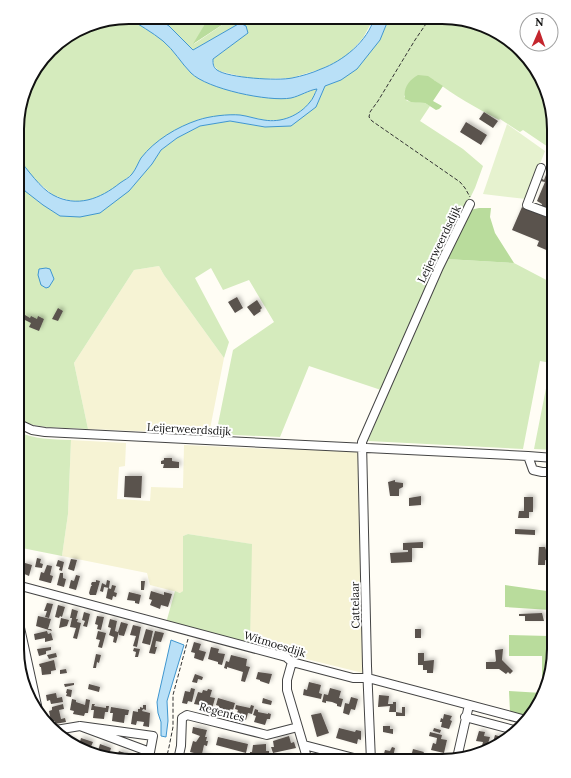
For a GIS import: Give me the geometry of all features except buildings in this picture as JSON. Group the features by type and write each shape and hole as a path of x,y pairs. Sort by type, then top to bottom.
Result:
{"street":[{"path":"541,168 527,205 547,212"},
{"name":"Leijerweerdsdijk","path":"362,448 362,442 383,393 470,201"},
{"name":"Leijerweerdsdijk","path":"24,426 32,430 45,432 547,457"},
{"name":"Cattelaar","path":"362,448 371,754"},
{"path":"528,456 533,470 547,472"},
{"name":"Witmoesdijk","path":"24,588 286,657 292,662 353,678 368,678 520,719"},
{"path":"24,646 35,696"},
{"path":"292,662 287,680 287,690 306,754"},
{"path":"458,753 468,705"},
{"name":"Regentes","path":"179,754 182,718 187,715 267,735 298,727"},
{"path":"465,717 510,729"},
{"path":"61,729 80,726 153,736 150,752 80,726"},
{"path":"304,745 339,754"}],"path":[{"path":"426,24 370,112 369,116 370,120 460,182 465,188 470,201"},
{"path":"167,754 173,727 173,695 191,631"}],"shaded area":[{"path":"159,266 224,358 209,434 88,429 74,363 134,270"},
{"path":"71,440 126,443 125,466 119,467 117,499 150,501 151,487 183,488 184,445 271,449 360,450 363,561 363,673 250,645 251,544 188,534 183,536 183,591 181,593 150,585 147,573 62,556 68,514"}],"green space":[{"path":"122,24 138,24 171,48 191,73 199,79 239,93 268,98 281,98 301,95 317,88 311,102 298,114 282,120 265,120 241,115 199,119 141,159 132,174 115,188 95,199 83,202 68,200 53,195 34,179 24,166 25,115 32,89 38,76 60,50 76,38 95,30"},
{"path":"166,24 205,24 194,44 224,24 238,24 193,50"},
{"path":"205,24 223,24 193,44"},
{"path":"241,24 371,24 363,38 345,58 321,69 291,78 252,79 219,71 214,66 213,59 248,33"},
{"path":"387,24 456,25 482,32 495,38 516,55 525,65 536,82 546,115 547,146 523,130 520,132 500,119 499,120 466,102 434,80 404,96 407,101 425,103 430,106 420,121 463,149 483,166 475,188 398,349 381,390 309,366 280,437 216,434 233,350 274,322 249,280 223,290 211,268 195,278 229,342 224,358 159,266 134,270 74,363 88,429 52,427 24,422 24,187 42,204 60,216 129,191 152,164 161,150 177,138 200,126 230,121 265,127 316,107 325,86 341,80 380,40"},
{"path":"418,75 428,76 443,86 433,101 442,106 439,109 436,110 425,103 411,102 405,99 407,85"},
{"path":"507,124 545,151 526,199 483,194"},
{"path":"491,208 490,217 495,233 514,263 446,259 470,210"},
{"path":"446,259 514,263 547,280 547,362 540,361 523,449 368,441 405,350"},
{"path":"547,383 547,450 534,449"},
{"path":"24,434 37,438 71,440 68,514 62,556 24,548"},
{"path":"188,534 252,544 250,645 166,623 175,591 180,593 183,591 183,536"},
{"path":"505,585 547,591 547,610 505,607"},
{"path":"509,635 547,636 547,656 542,680 542,656 509,656"},
{"path":"509,691 537,693 523,715 510,712"}],"water":[{"path":"138,24 166,24 193,50 238,24 242,24 246,26 248,33 213,59 215,68 223,73 242,77 285,79 314,72 338,61 354,49 366,35 372,24 387,24 380,40 357,69 341,80 325,86 316,107 291,126 265,127 230,121 200,126 177,138 161,150 152,164 129,191 100,213 80,217 60,216 25,191 24,166 39,184 53,195 71,201 88,200 112,189 129,177 135,170 141,158 153,145 182,126 213,116 225,115 240,115 270,121 283,119 295,115 306,107 317,89 291,98 281,99 254,96 224,89 199,79 191,73 171,48"},
{"path":"39,269 50,269 54,279 49,287 46,288 41,285 38,275"},
{"path":"171,640 184,645 167,701 168,721 166,737 161,736 161,722 157,702"}]}
